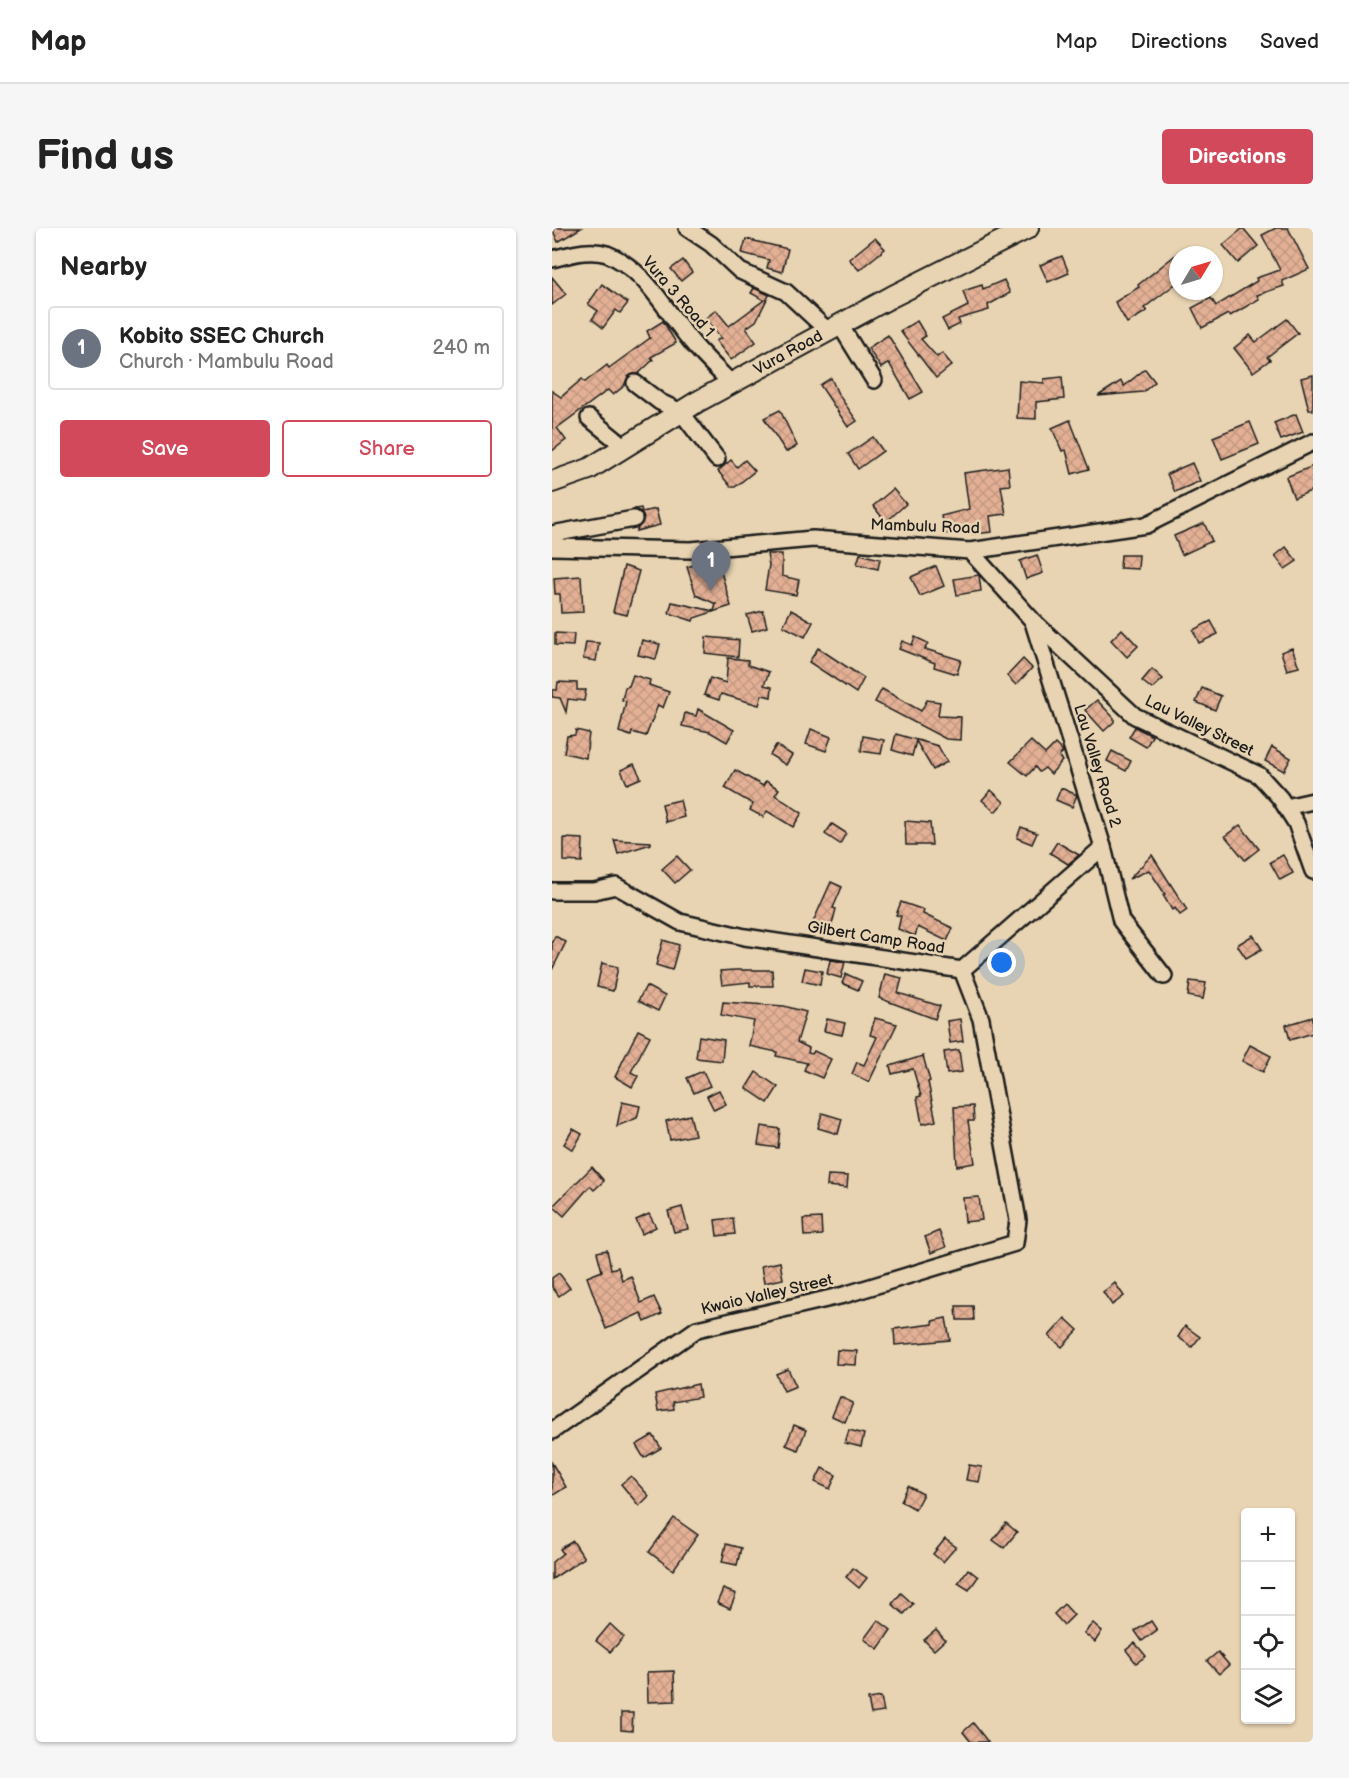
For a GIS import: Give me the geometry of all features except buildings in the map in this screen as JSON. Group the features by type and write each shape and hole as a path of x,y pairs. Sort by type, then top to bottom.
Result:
{"street":[{"path":"687,228 711,244 740,271 786,292 834,328 874,380"},
{"name":"Vura Road","path":"552,482 590,469 731,383 1022,229"},
{"name":"Vura 3 Road 1","path":"552,259 583,252 605,254 625,264 643,280 690,341 731,383"},
{"path":"635,383 660,402 681,412 717,459"},
{"path":"589,418 625,447"},
{"name":"Mambulu Road","path":"552,547 691,550 813,539 970,551 1146,525 1313,442"},
{"path":"552,534 634,519"},
{"name":"Lau Valley Street","path":"970,551 1033,621 1135,716 1258,775 1286,807 1296,823 1313,871"},
{"name":"Lau Valley Road 2","path":"962,970 1104,847 1033,621"},
{"path":"1286,807 1313,801"},
{"path":"1104,847 1121,921 1164,976"},
{"name":"Gilbert Camp Road","path":"552,891 594,891 616,886 680,922 745,937 962,970 981,1019 1017,1221 1015,1243"},
{"name":"Kwaio Valley Street","path":"552,1431 697,1329 844,1295 1015,1243"}],"place":[{"name":"Kobito SSEC Church","path":"711,591"}]}
